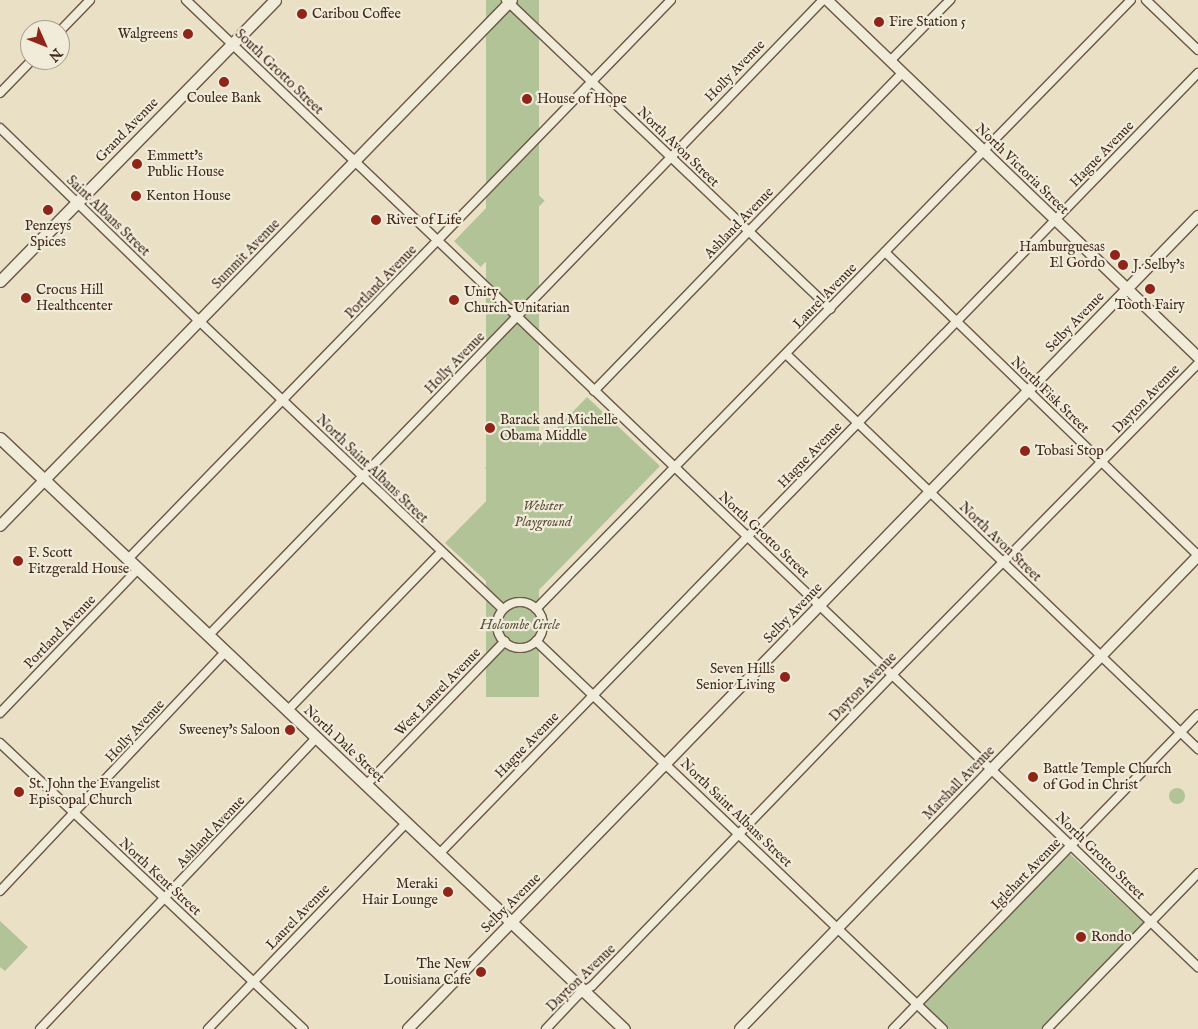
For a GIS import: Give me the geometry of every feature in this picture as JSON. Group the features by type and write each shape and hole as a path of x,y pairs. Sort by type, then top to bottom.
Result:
{"main road":[{"name":"Grand Avenue","path":"0,280 275,0"},
{"name":"North Dale Street","path":"0,438 624,1029"}],"street":[{"path":"70,21 90,0"},
{"name":"South Grotto Street","path":"186,0 355,162"},
{"name":"Portland Avenue","path":"128,559 671,0"},
{"name":"Holly Avenue","path":"208,636 822,0"},
{"name":"North Victoria Street","path":"827,0 1198,357"},
{"path":"890,61 950,0"},
{"name":"Laurel Avenue","path":"536,609 1131,0"},
{"path":"1146,0 1198,50"},
{"name":"North Avon Street","path":"509,1 591,82 830,308"},
{"name":"Summit Avenue","path":"0,526 355,162 509,1"},
{"path":"0,93 22,70"},
{"name":"Ashland Avenue","path":"594,391 902,72"},
{"name":"Hague Avenue","path":"439,854 1198,73"},
{"name":"Saint Albans Street","path":"0,128 199,321"},
{"name":"North Grotto Street","path":"355,162 1198,967"},
{"name":"Selby Avenue","path":"408,1029 1198,216"},
{"name":"North Fisk Street","path":"885,252 1198,555"},
{"name":"North Saint Albans Street","path":"199,321 503,609"},
{"name":"North Avon Street","path":"786,354 1198,749"},
{"name":"Dayton Avenue","path":"546,1029 584,991 592,986 892,674 1198,364"},
{"path":"288,711 441,552"},
{"name":"Marshall Avenue","path":"740,1029 1198,555"},
{"name":"Portland Avenue","path":"0,713 138,569"},
{"path":"516,602 530,604 536,609 542,625 536,641 522,647 515,647 505,641 497,628 497,620 503,609 516,602"},
{"name":"West Laurel Avenue","path":"366,785 505,641"},
{"name":"North Saint Albans Street","path":"536,641 943,1029"},
{"name":"Holly Avenue","path":"0,891 75,814 225,652"},
{"name":"Iglehart Avenue","path":"893,1029 1198,714"},
{"name":"Ashland Avenue","path":"40,1029 166,899 316,738"},
{"name":"North Kent Street","path":"0,743 304,1029"},
{"name":"Laurel Avenue","path":"208,1029 406,823"},
{"path":"1047,1029 1198,873"}],"green space":[{"path":"486,0 539,0 539,697 486,697"},
{"path":"518,175 545,201 481,267 454,241"},
{"name":"Webster Playground","path":"587,397 660,466 535,594 513,591 501,595 445,543 507,480 504,477 500,481 485,468 508,455 515,448 527,459"},
{"name":"Holcombe Circle","path":"520,609 527,610 532,614 536,619 536,633 532,638 527,642 520,643 513,642 508,638 504,633 503,626 504,619 508,614 513,610"},
{"path":"1174,788 1180,788 1185,793 1183,802 1174,804 1169,799 1169,793"},
{"path":"1070,854 1144,923 1042,1029 949,1029 923,1004"},
{"path":"0,921 28,947 5,971 0,967"}],"place":[{"name":"Caribou Coffee","path":"302,14"},
{"name":"Fire Station 5","path":"879,22"},
{"name":"Walgreens","path":"188,34"},
{"name":"Coulee Bank","path":"224,82"},
{"name":"House of Hope","path":"527,99"},
{"name":"Emmett's Public House","path":"137,164"},
{"name":"Kenton House","path":"136,196"},
{"name":"Penzeys Spices","path":"48,210"},
{"name":"River of Life","path":"376,220"},
{"name":"Hamburguesas El Gordo","path":"1115,255"},
{"name":"J. Selby's","path":"1123,265"},
{"name":"Tooth Fairy","path":"1150,289"},
{"name":"Crocus Hill Healthcenter","path":"26,298"},
{"name":"Unity Church-Unitarian","path":"454,300"},
{"name":"Barack and Michelle Obama Middle","path":"490,428"},
{"name":"Tobasi Stop","path":"1025,451"},
{"name":"F. Scott Fitzgerald House","path":"18,561"},
{"name":"Seven Hills Senior Living","path":"785,677"},
{"name":"Sweeney's Saloon","path":"290,730"},
{"name":"Battle Temple Church of God in Christ","path":"1033,777"},
{"name":"St. John the Evangelist Episcopal Church","path":"19,792"},
{"name":"Meraki Hair Lounge","path":"448,892"},
{"name":"Rondo","path":"1081,937"},
{"name":"The New Louisiana Cafe","path":"481,972"}]}
